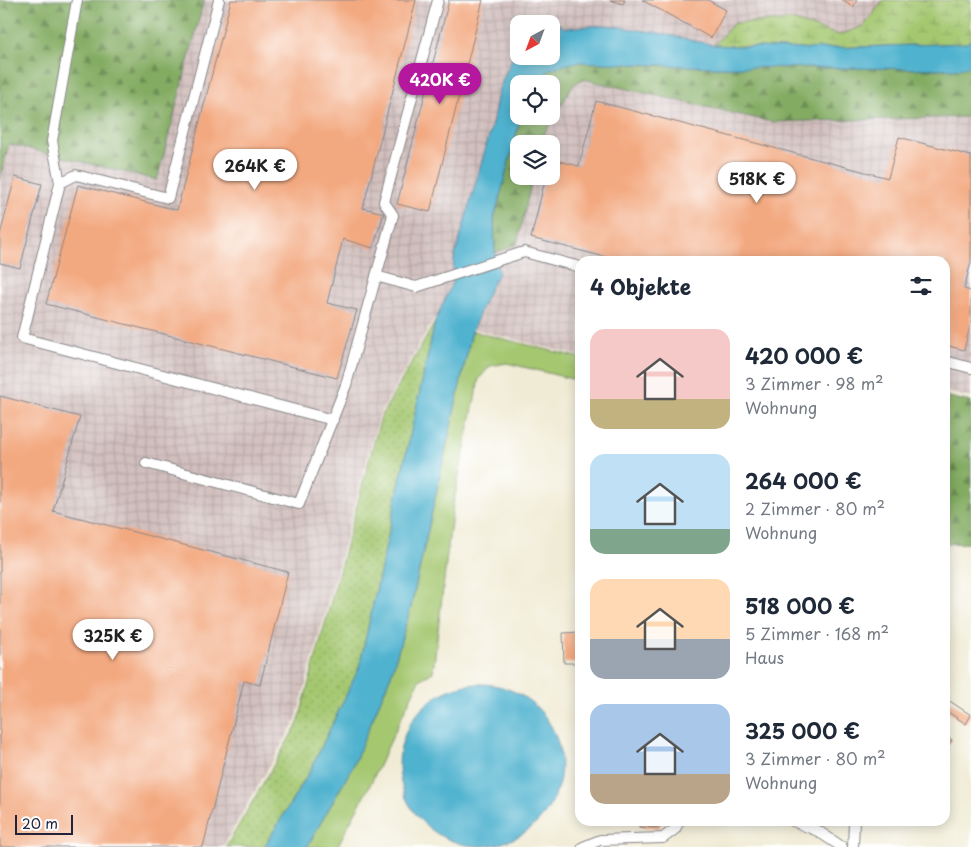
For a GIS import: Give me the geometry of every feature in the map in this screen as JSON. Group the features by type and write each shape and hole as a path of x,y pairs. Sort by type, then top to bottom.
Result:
{"lane":[{"path":"77,0 52,141 60,182 22,338 333,420"},
{"path":"60,182 76,174 168,198 220,0"},
{"path":"146,464 299,504 333,420 351,368 393,215 384,202 438,0"},
{"path":"376,276 416,287 524,252 575,266"},
{"path":"950,363 971,368"},
{"path":"583,847 600,840 663,838 676,826"},
{"path":"806,826 818,831 842,847"},
{"path":"853,847 854,826"}],"shaded area":[{"path":"0,0 883,0 864,26 839,35 791,20 714,45 716,110 772,122 971,117 971,398 950,392 950,256 575,256 575,355 434,319 379,416 296,720 223,847 0,847"}],"green space":[{"path":"0,0 204,0 157,180 9,144 0,179"},
{"path":"883,0 971,0 971,40 967,43 803,49 714,45 734,23 791,20 839,35 864,26"},
{"path":"576,62 715,67 957,69 971,65 971,117 772,122 583,79 573,85 560,107 560,75 543,75 550,69"},
{"path":"519,125 549,125 544,135 516,135"},
{"path":"510,158 510,185 531,185 517,244 495,253 494,219"},
{"path":"435,322 359,668 310,771 264,847 226,847 298,723 381,416"},
{"path":"472,331 575,357 575,380 507,363 490,366 479,379 453,505 433,672 419,680 371,783 337,847 307,847 352,768 391,675 411,607"},
{"path":"950,397 971,402 971,543 950,544"}],"water":[{"path":"560,25 564,28 607,25 659,33 714,45 803,49 967,43 971,40 971,65 957,69 715,67 576,62 550,69 544,75 510,75 510,125 519,125 516,135 510,135 510,158 494,219 495,253 499,273 472,331 411,607 391,675 352,768 307,847 264,847 310,771 359,668 435,322 452,283 454,259 491,129 499,89 510,63 510,65 560,65"},
{"path":"488,684 504,687 518,693 532,702 543,713 558,741 561,765 560,781 552,803 543,817 532,828 504,843 472,846 456,843 442,837 428,828 417,817 402,789 399,757 402,741 408,727 417,713 428,702 456,687"}],"building":[{"path":"231,0 416,0 363,208 384,213 373,248 343,239 327,303 357,310 337,378 46,304 78,185 177,210"},
{"path":"449,0 483,0 430,212 397,204"},
{"path":"610,0 625,0 623,4"},
{"path":"642,0 708,0 726,10 711,38"},
{"path":"841,0 857,0 853,7"},
{"path":"596,101 888,178 899,137 971,156 971,262 964,289 971,291 971,322 964,350 950,346 950,256 601,256 531,238 544,185 560,185 560,161 579,166"},
{"path":"15,177 42,184 20,268 0,263 0,235"},
{"path":"0,396 80,417 53,511 288,572 260,685 244,681 203,847 0,847"},
{"path":"575,632 575,663 564,663 563,633"},
{"path":"950,701 971,715 966,724 950,713"},
{"path":"660,826 660,828 639,827"}]}
